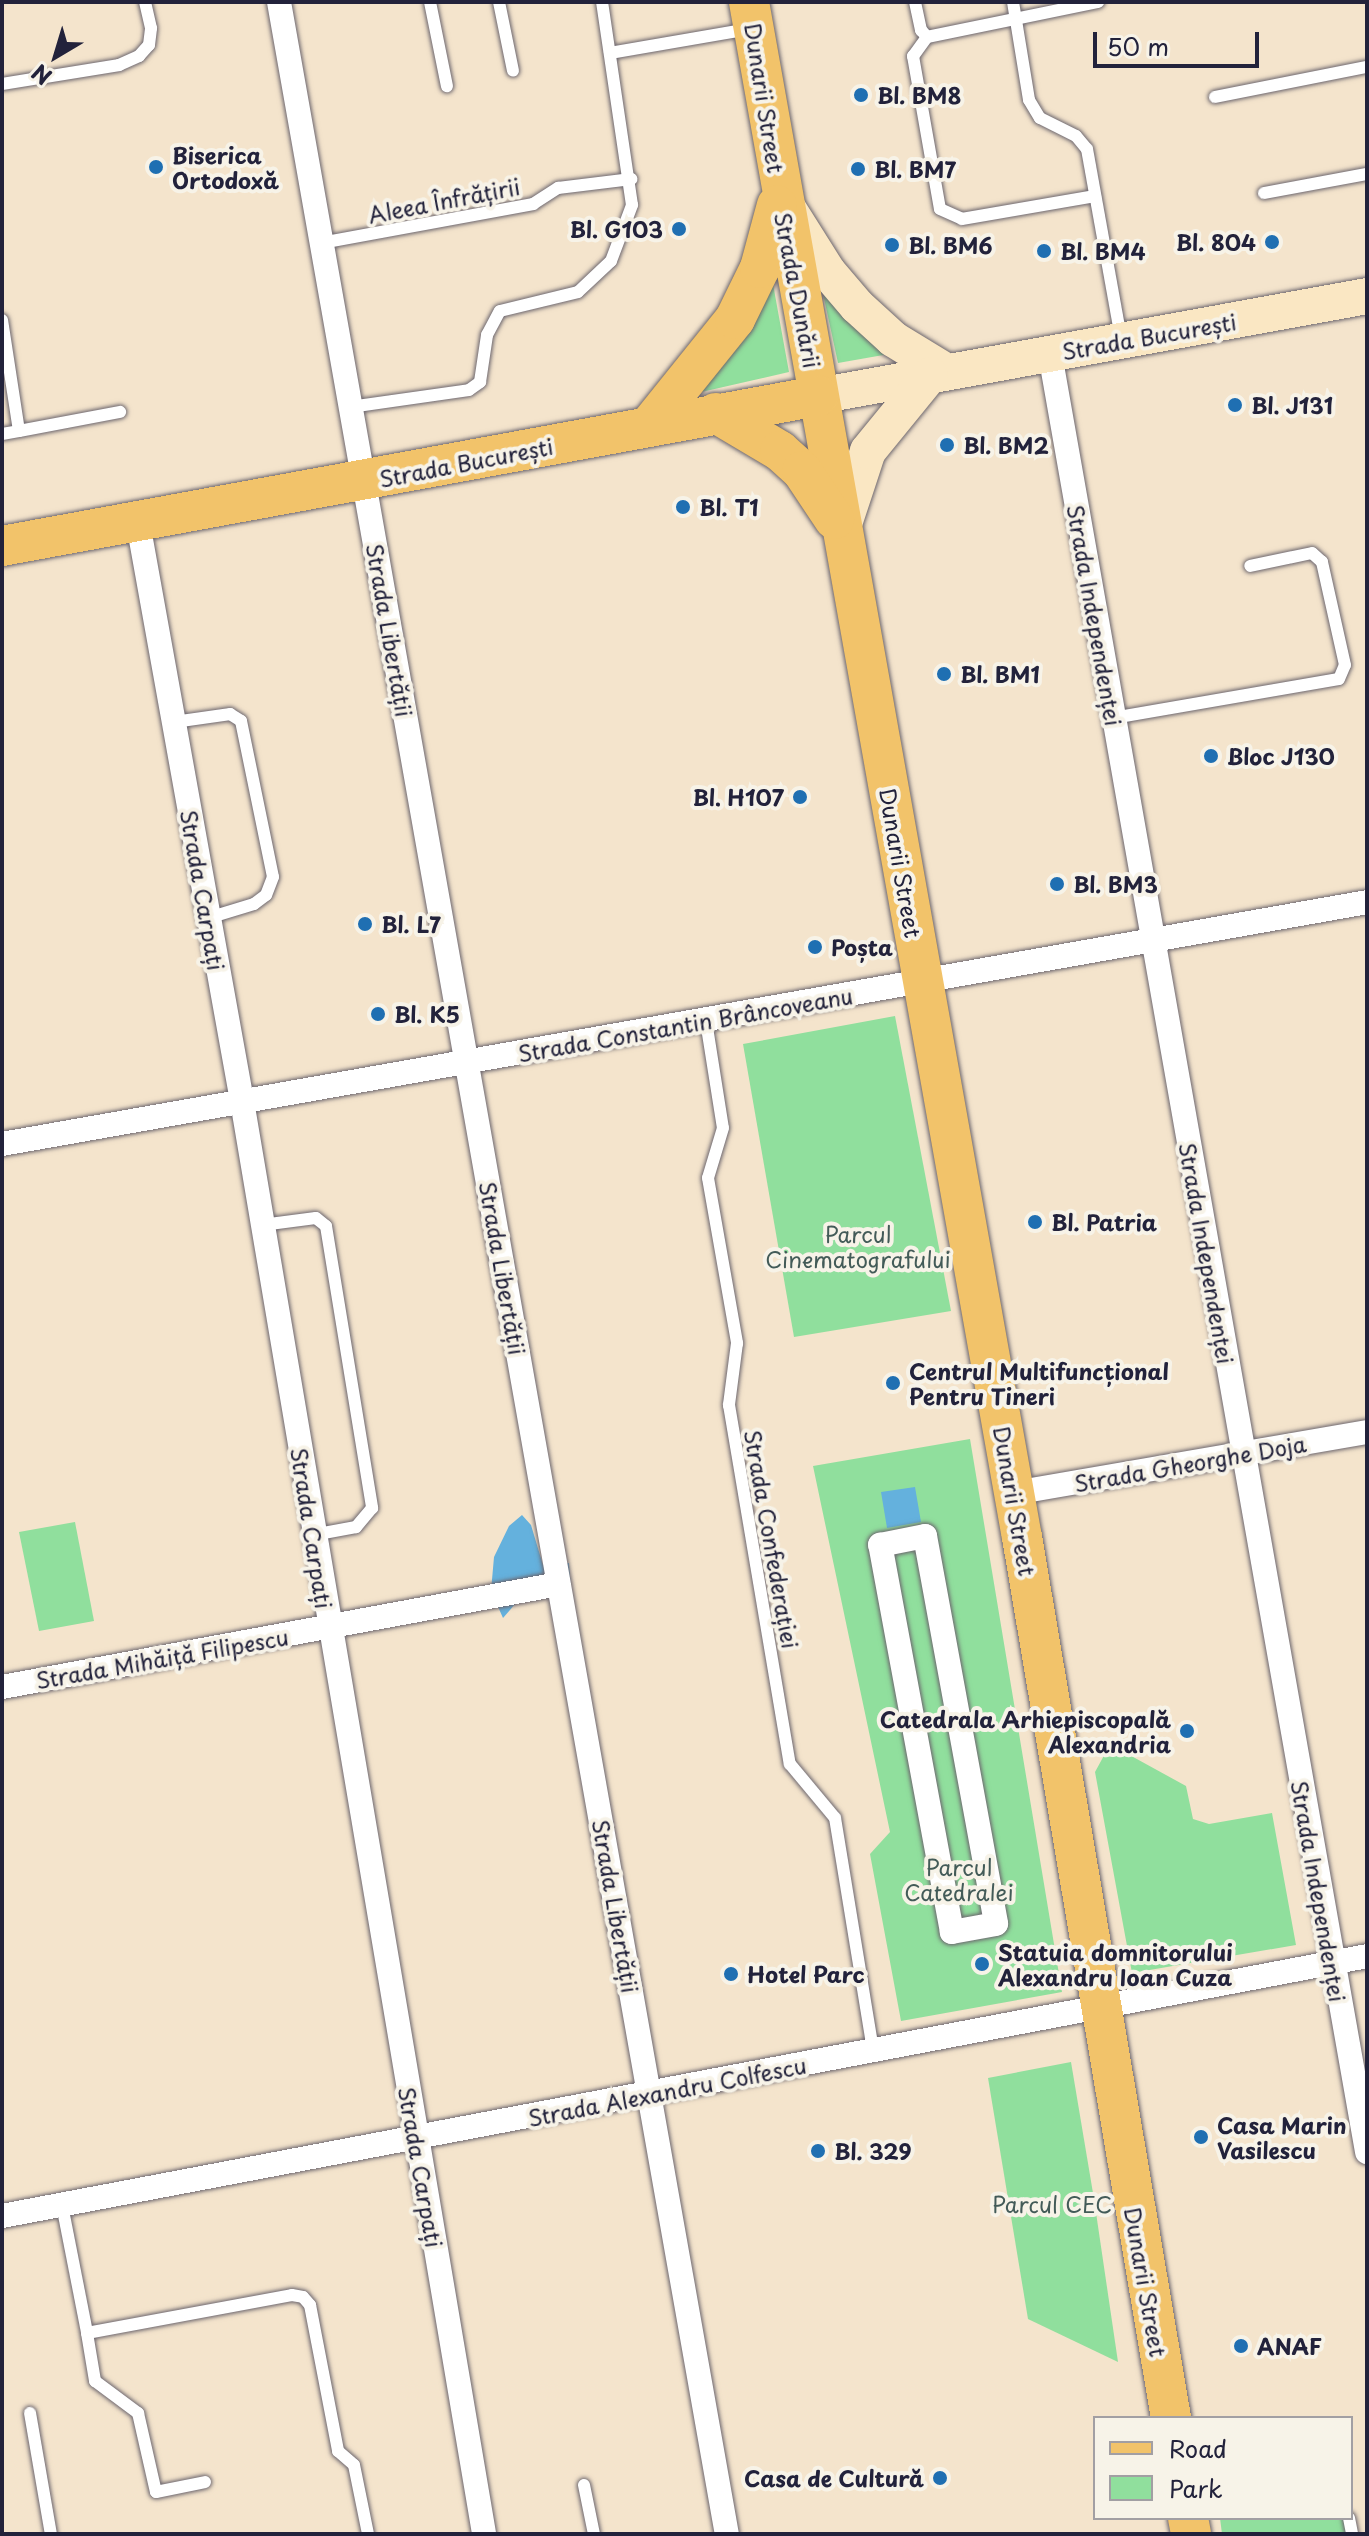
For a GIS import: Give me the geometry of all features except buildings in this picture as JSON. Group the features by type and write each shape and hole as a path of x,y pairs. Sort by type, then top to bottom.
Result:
{"main road":[{"name":"Dunarii Street","path":"751,15 780,194"},
{"name":"Strada Dunării","path":"780,194 818,396"},
{"path":"649,426 700,368 735,319 760,268 780,194"},
{"name":"Dunarii Street","path":"818,396 1014,1493 1098,2006 1171,2416"},
{"name":"Strada București","path":"2,546 364,483 716,413 818,396"},
{"path":"716,413 780,451 808,480 842,533"}],"street":[{"name":"Strada Libertății","path":"279,2 727,2534"},
{"name":"Strada Dunării","path":"780,194 813,251 857,306 893,339 939,374"},
{"name":"Strada București","path":"818,396 1367,296"},
{"name":"Strada Independenței","path":"1050,354 1367,2152"},
{"path":"842,533 849,497 868,451 939,374"},
{"name":"Strada Carpați","path":"138,523 242,1101 328,1627 484,2534"},
{"name":"Strada Constantin Brâncoveanu","path":"2,1144 1367,902"},
{"name":"Strada Gheorghe Doja","path":"1014,1493 1367,1432"},
{"path":"925,1536 996,1924 952,1932 880,1545 925,1536"},
{"name":"Strada Mihăiță Filipescu","path":"2,1687 559,1584"},
{"name":"Strada Alexandru Colfescu","path":"2,2216 1367,1956"}],"lane":[{"path":"2,84 119,65 139,56 149,45 151,28 145,2"},
{"path":"430,2 447,86"},
{"path":"499,2 513,71"},
{"path":"350,407 469,390 480,382 487,335 500,311 578,292 611,261 629,224 631,179 602,2"},
{"path":"915,2 921,30 927,37"},
{"path":"1013,2 1029,100 1040,118 1076,136 1087,149 1121,341"},
{"path":"1095,196 962,219 940,209 913,56 927,37 1098,2"},
{"path":"610,53 751,15"},
{"path":"1215,97 1367,67"},
{"path":"1264,193 1367,174"},
{"name":"Aleea Înfrățirii","path":"321,243 533,204 558,188 631,179"},
{"path":"2,320 19,431"},
{"path":"2,434 120,412"},
{"path":"1113,718 1339,679 1345,665 1322,562 1312,553 1250,566"},
{"path":"174,722 230,714 241,721 273,877 266,895 254,904 208,918"},
{"name":"Strada Confederației","path":"706,1021 723,1128 708,1178 737,1343 729,1405 790,1764 835,1818 873,2050"},
{"path":"262,1225 316,1218 326,1226 372,1508 366,1520 313,1535"},
{"path":"62,2205 95,2381 138,2413 156,2492 205,2482"},
{"path":"87,2333 292,2295 303,2297 310,2305 338,2451 354,2465 368,2534"},
{"path":"30,2413 51,2534"},
{"path":"584,2485 594,2534"}],"green space":[{"path":"771,273 789,372 697,393 735,350"},
{"path":"822,289 889,354 838,363"},
{"name":"Parcul Cinematografului","path":"895,1016 951,1311 794,1337 743,1044"},
{"name":"Parcul Catedralei","path":"970,1439 1062,1992 901,2021 870,1854 890,1832 813,1466"},
{"path":"75,1522 94,1621 39,1631 19,1532"},
{"path":"1115,1747 1186,1786 1193,1819 1209,1824 1272,1813 1296,1945 1132,1973 1095,1772 1107,1750"},
{"name":"Parcul CEC","path":"1071,2062 1118,2362 1028,2319 988,2078"},
{"path":"1220,2520 1349,2520 1352,2534 1222,2534"}],"water":[{"path":"915,1487 921,1522 887,1528 881,1492"},
{"path":"522,1515 531,1525 543,1565 569,1563 571,1590 529,1588 503,1618 491,1591 494,1557 509,1526"}],"place":[{"name":"Bl. BM8","path":"861,95"},
{"name":"Biserica Ortodoxă","path":"156,167"},
{"name":"Bl. BM7","path":"858,169"},
{"name":"Bl. G103","path":"679,229"},
{"name":"Bl. 804","path":"1272,242"},
{"name":"Bl. BM6","path":"892,245"},
{"name":"Bl. BM4","path":"1044,251"},
{"name":"Bl. J131","path":"1235,405"},
{"name":"Bl. BM2","path":"947,445"},
{"name":"Bl. T1","path":"683,507"},
{"name":"Bl. BM1","path":"944,674"},
{"name":"Bloc J130","path":"1211,756"},
{"name":"Bl. H107","path":"800,797"},
{"name":"Bl. BM3","path":"1057,884"},
{"name":"Bl. L7","path":"365,924"},
{"name":"Poșta","path":"815,947"},
{"name":"Bl. K5","path":"378,1014"},
{"name":"Bl. Patria","path":"1035,1222"},
{"name":"Centrul Multifuncțional Pentru Tineri","path":"893,1383"},
{"name":"Catedrala Arhiepiscopală Alexandria","path":"1187,1731"},
{"name":"Statuia domnitorului Alexandru Ioan Cuza","path":"982,1964"},
{"name":"Hotel Parc","path":"731,1974"},
{"name":"Casa Marin Vasilescu","path":"1201,2137"},
{"name":"Bl. 329","path":"818,2151"},
{"name":"ANAF","path":"1241,2346"},
{"name":"Casa de Cultură","path":"940,2478"}]}
